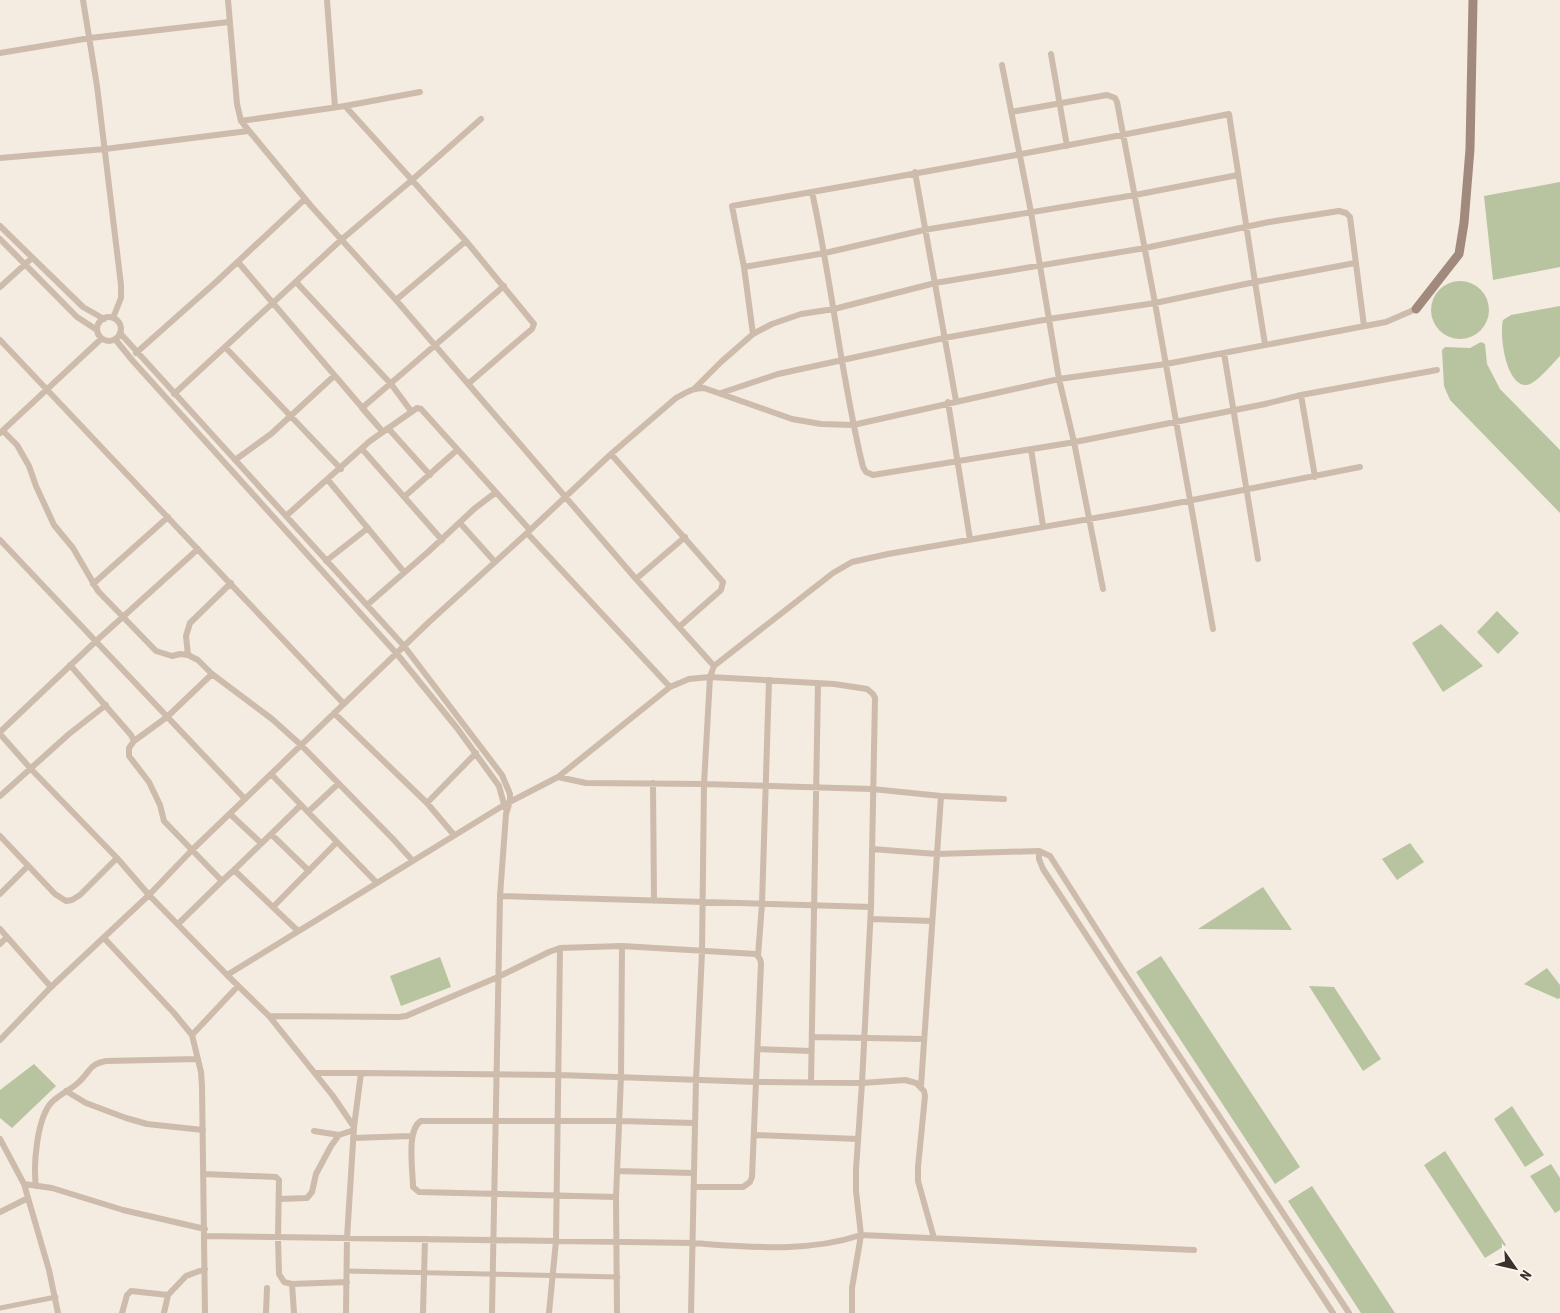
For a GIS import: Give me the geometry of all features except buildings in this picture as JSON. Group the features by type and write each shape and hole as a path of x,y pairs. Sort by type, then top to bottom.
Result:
{"main road":[{"path":"1416,309 1459,254 1464,223 1470,149 1473,0"}],"street":[{"path":"83,0 106,149 122,285 121,298 112,318"},
{"path":"228,0 236,104 241,121 248,131 305,199 396,300 636,579 714,666"},
{"path":"328,0 335,107"},
{"path":"0,53 90,38 229,22"},
{"path":"1051,54 1067,146"},
{"path":"1002,65 1031,212 1059,379 1074,442 1103,589"},
{"path":"241,121 345,106 420,92"},
{"path":"1011,112 1107,95 1111,95 1117,102 1213,629"},
{"path":"345,106 466,241 531,320 533,327 468,384"},
{"path":"753,334 744,266 732,206 1019,155 1229,114 1266,344"},
{"path":"174,394 341,240 481,119"},
{"path":"0,158 106,149 248,131"},
{"path":"915,172 956,401"},
{"path":"744,266 825,253 924,230 1134,195 1238,175"},
{"path":"812,192 825,253 853,425 864,468 869,474 874,475 1074,442 1437,370"},
{"path":"136,353 305,199"},
{"path":"0,1040 51,987 149,895 192,850 404,646 611,454 676,398 695,388 753,334 786,319 834,309 934,283 1145,248 1247,226 1343,211 1350,217 1364,326"},
{"path":"0,226 84,307 104,318 112,318 119,324 117,336 132,360 397,654 476,753 499,786 507,803"},
{"path":"0,239 77,317 97,330 101,338 110,341 117,336"},
{"path":"396,300 466,241"},
{"path":"0,287 32,258"},
{"path":"238,262 334,376 385,430"},
{"path":"721,393 778,374 944,338 1049,319 1155,303 1355,263"},
{"path":"296,282 391,384 411,411"},
{"path":"430,475 362,408 504,286"},
{"path":"695,388 704,388 721,393 792,419 821,424 853,425 948,402 1059,379 1166,364 1386,322 1416,309"},
{"path":"97,330 98,325 104,318"},
{"path":"117,336 136,353 174,394 404,646 493,761 508,786 500,896 492,1313"},
{"path":"101,338 1,432 17,445 29,466 54,525 72,548 98,591 156,651 172,656 188,655 198,660 212,674 259,708 301,745 412,860"},
{"path":"0,340 344,704"},
{"path":"225,347 341,469"},
{"path":"1224,353 1258,559"},
{"path":"235,460 271,434 334,376"},
{"path":"1301,396 1316,477"},
{"path":"948,402 970,539"},
{"path":"286,516 385,430 416,408 421,409 529,532 670,687"},
{"path":"362,449 442,540"},
{"path":"1031,449 1043,526"},
{"path":"404,497 457,450"},
{"path":"611,454 721,578 723,586 714,597 679,628"},
{"path":"690,1313 696,1080 702,952 704,784 710,677 714,666 809,591 833,573 852,562 970,539 1190,501 1360,467"},
{"path":"328,480 404,572"},
{"path":"366,605 495,493"},
{"path":"93,584 168,517"},
{"path":"460,523 495,562"},
{"path":"326,561 368,528"},
{"path":"636,579 685,537"},
{"path":"0,540 245,800"},
{"path":"198,549 70,665 0,733 31,769 117,858 149,895 270,1016 333,1096 354,1129"},
{"path":"188,655 186,636 190,623 231,583"},
{"path":"70,665 106,705 134,741"},
{"path":"212,674 167,717 134,741 129,748 129,756 149,782 160,805 164,821 222,881"},
{"path":"227,975 507,803 558,777 670,687 679,682 710,677 834,684 867,689 875,698 871,919 856,1191 861,1235 852,1288 852,1313"},
{"path":"694,1187 743,1187 747,1185 752,1177 757,1082 761,963 758,956 762,904 769,680"},
{"path":"811,1083 818,683"},
{"path":"0,796 69,734 106,705"},
{"path":"334,713 427,802 454,835"},
{"path":"427,802 476,753"},
{"path":"271,774 376,882"},
{"path":"558,777 586,783 872,789 1004,800"},
{"path":"308,812 338,784"},
{"path":"653,784 654,901"},
{"path":"934,1238 921,1196 918,1182 918,1167 925,1096 921,1086 941,796"},
{"path":"178,924 301,805"},
{"path":"230,814 261,843"},
{"path":"271,834 308,871"},
{"path":"0,836 54,894 61,899 70,901 80,895 117,858"},
{"path":"273,907 337,842"},
{"path":"872,850 937,854 1039,851 1047,854 1054,860 1122,969 1348,1313"},
{"path":"1039,851 1040,863 1333,1313"},
{"path":"0,894 28,866"},
{"path":"234,870 298,931"},
{"path":"500,896 871,907"},
{"path":"871,919 932,920"},
{"path":"0,929 51,987"},
{"path":"0,944 7,937"},
{"path":"104,938 192,1035 202,1086 206,1313"},
{"path":"270,1016 398,1018 415,1013 560,948 622,946 752,954 758,956"},
{"path":"617,1313 616,1198 622,1076 622,946"},
{"path":"549,1313 556,1241 560,948"},
{"path":"192,1035 238,986"},
{"path":"812,1037 924,1039"},
{"path":"758,1049 811,1051"},
{"path":"36,1186 34,1163 45,1112 57,1097 79,1082 91,1067 99,1062 106,1061 198,1059"},
{"path":"315,1073 622,1076 696,1080 862,1084 905,1080 916,1082 921,1086"},
{"path":"346,1313 347,1238 354,1129 361,1073"},
{"path":"66,1091 86,1103 147,1124 203,1130"},
{"path":"616,1198 417,1191 414,1187 412,1136 415,1124 421,1121 496,1120 695,1123"},
{"path":"314,1131 339,1134 354,1129"},
{"path":"278,1199 301,1199 310,1196 322,1160 339,1134"},
{"path":"755,1135 858,1139"},
{"path":"354,1138 412,1136"},
{"path":"0,1139 24,1184 56,1297 58,1313"},
{"path":"617,1171 694,1173"},
{"path":"204,1174 276,1177 279,1180 278,1237 280,1277 284,1282 292,1284 346,1282"},
{"path":"24,1184 52,1188 123,1210 205,1228"},
{"path":"0,1212 28,1198"},
{"path":"205,1236 693,1243 755,1247 796,1247 837,1242 861,1235 1194,1250"},
{"path":"423,1313 425,1239"},
{"path":"164,1313 168,1295 186,1276 205,1269"},
{"path":"347,1271 618,1277"},
{"path":"292,1284 294,1313"},
{"path":"266,1313 267,1288"},
{"path":"122,1313 127,1295 131,1291 168,1295"},
{"path":"0,1308 56,1297"}],"green space":[{"path":"1560,182 1560,267 1493,280 1484,196"},
{"path":"1460,281 1471,283 1484,294 1489,310 1487,321 1476,334 1460,339 1449,337 1436,326 1431,310 1433,299 1444,286"},
{"path":"1560,306 1560,356 1531,384 1520,383 1514,378 1509,369 1503,348 1503,320 1511,315"},
{"path":"1481,342 1485,344 1487,364 1500,389 1560,450 1560,513 1450,400 1444,386 1442,350 1445,347 1470,348"},
{"path":"1497,611 1519,633 1498,654 1477,632"},
{"path":"1441,624 1483,666 1443,692 1412,643"},
{"path":"1410,843 1424,862 1397,880 1382,859"},
{"path":"1263,887 1292,930 1198,929"},
{"path":"1161,956 1300,1167 1275,1184 1136,972"},
{"path":"440,957 451,987 401,1006 390,976"},
{"path":"1547,968 1560,985 1560,998 1558,999 1524,984"},
{"path":"1309,986 1334,987 1381,1059 1363,1071"},
{"path":"34,1064 56,1086 12,1128 0,1118 0,1090"},
{"path":"1512,1106 1544,1155 1525,1167 1494,1119"},
{"path":"1445,1151 1506,1245 1485,1258 1424,1165"},
{"path":"1551,1164 1560,1178 1560,1210 1555,1213 1530,1176"},
{"path":"1312,1186 1395,1313 1361,1313 1288,1201"}]}
